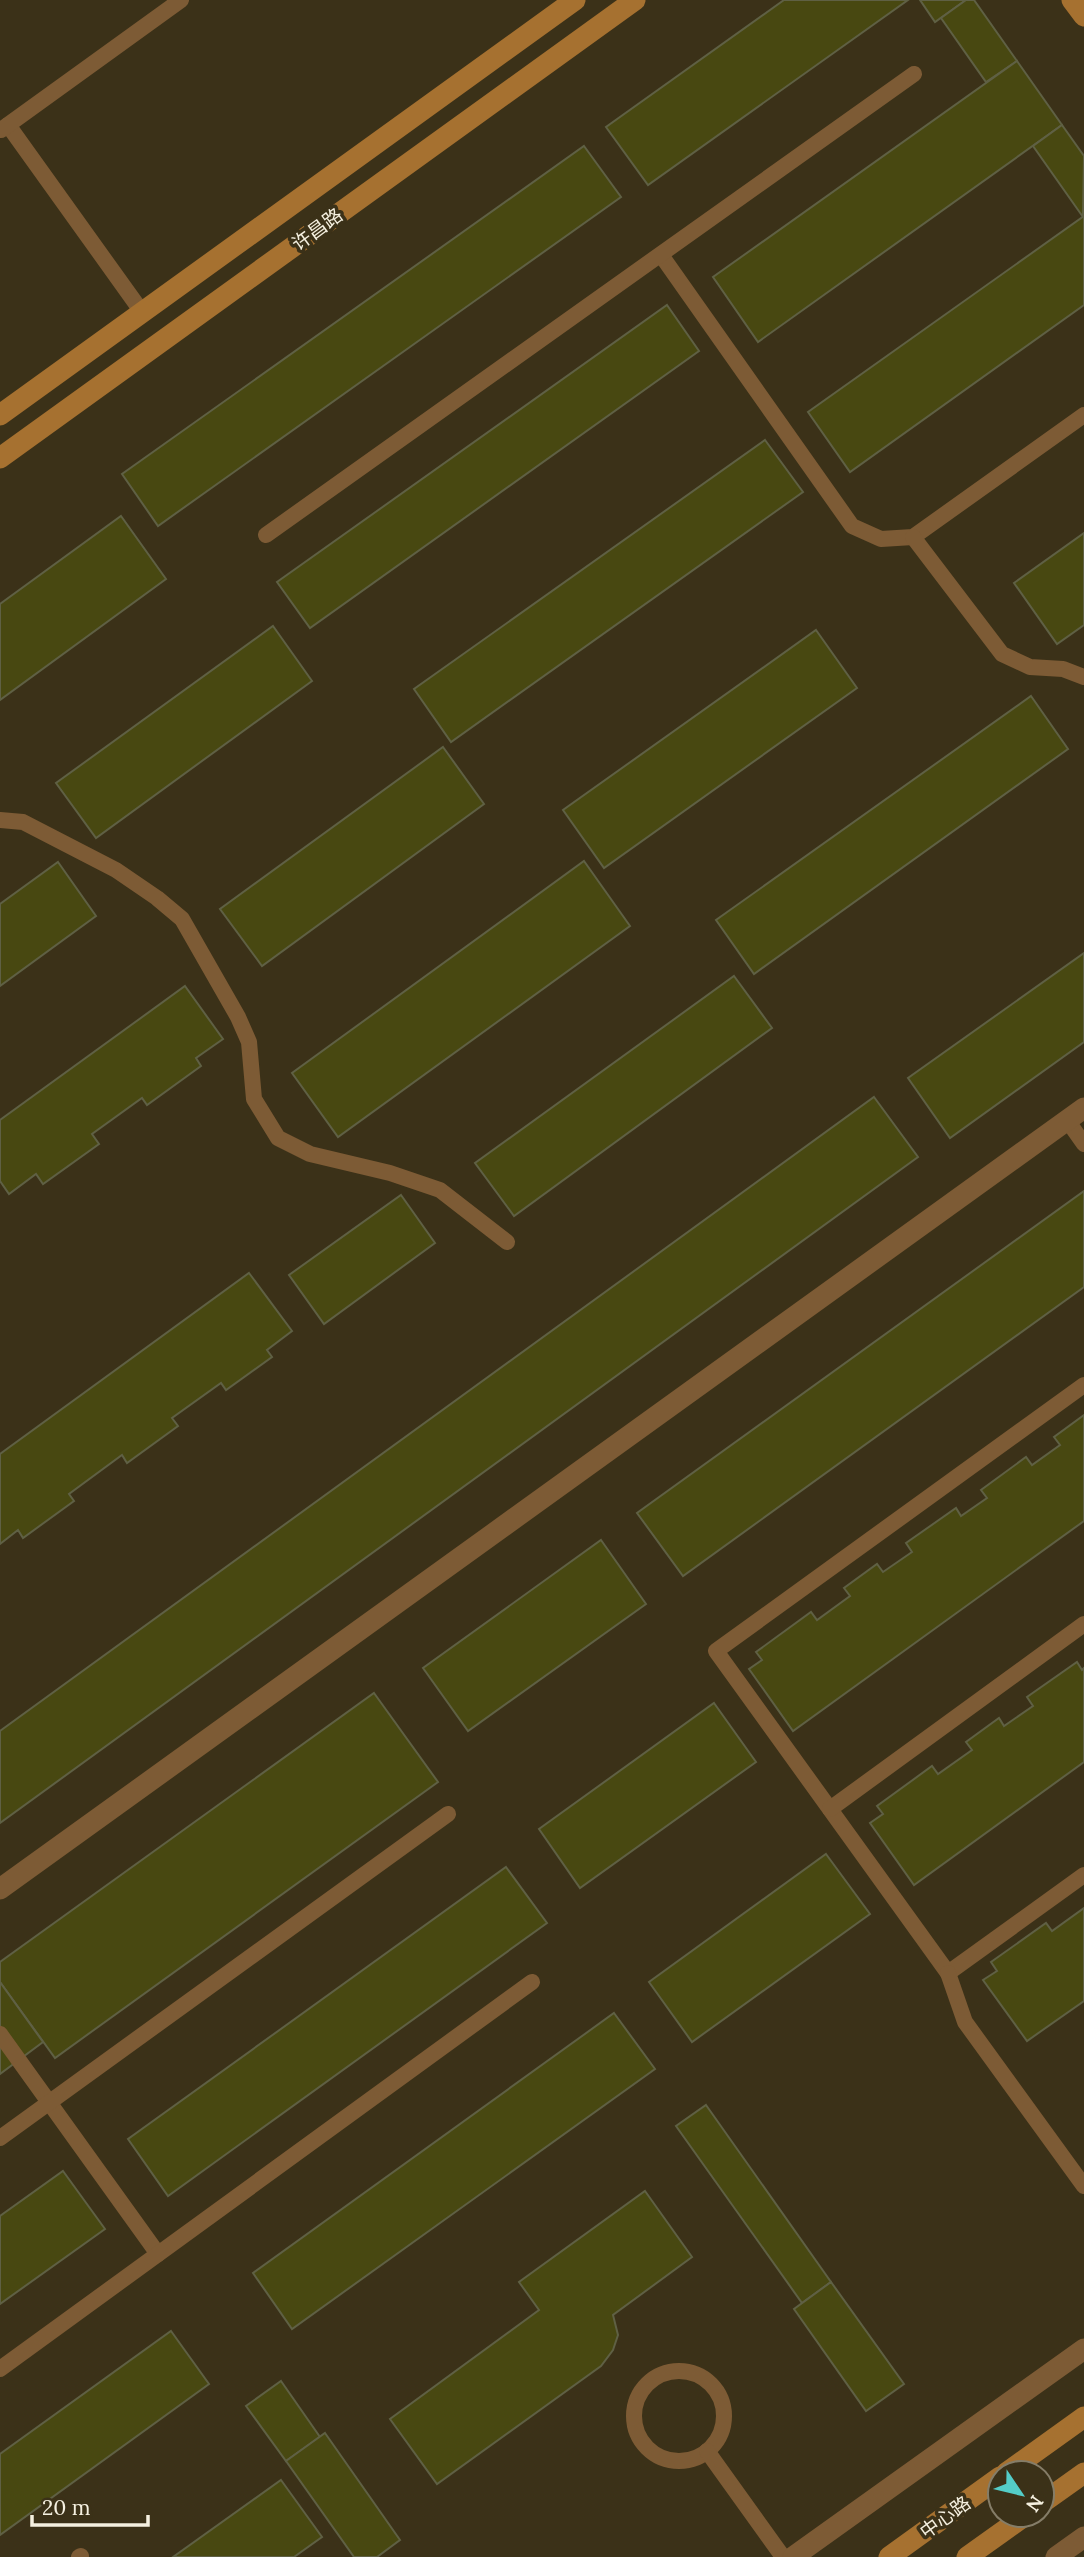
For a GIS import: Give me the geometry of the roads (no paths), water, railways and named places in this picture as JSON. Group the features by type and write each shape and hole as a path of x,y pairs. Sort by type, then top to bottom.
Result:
{"street":[{"name":"许昌路","path":"0,415 575,0"},
{"name":"许昌路","path":"0,458 635,0"},
{"path":"1072,0 1084,16"},
{"path":"0,1889 1076,1114"},
{"path":"793,2557 1084,2348"},
{"path":"1026,2459 1084,2417"},
{"path":"1056,2494 1084,2473"},
{"name":"中心路","path":"889,2557 986,2487"},
{"path":"967,2557 1006,2529"},
{"path":"1056,2557 1081,2546"}],"lane":[{"path":"142,312 4,128 181,0"},
{"path":"266,535 914,74"},
{"path":"661,255 852,526 881,539 913,537 1084,415"},
{"path":"913,537 1002,654 1030,667 1063,669 1084,677"},
{"path":"0,820 23,822 116,870 158,898 182,919 239,1017 249,1042 254,1100 278,1138 310,1154 390,1173 440,1190 507,1242"},
{"path":"1076,1114 1084,1144"},
{"path":"1084,1385 716,1651 948,1973 965,2022 1084,2186"},
{"path":"830,1809 1084,1624"},
{"path":"0,2138 448,1814"},
{"path":"948,1973 1084,1875"},
{"path":"0,2369 532,1982"},
{"path":"0,2034 158,2254"},
{"path":"681,2370 697,2374 712,2383 721,2398 725,2413 723,2429 716,2443 707,2451 678,2462 656,2455 643,2444 635,2428 633,2412 638,2395 649,2381 664,2373 681,2370"},
{"path":"707,2451 783,2557"}]}
